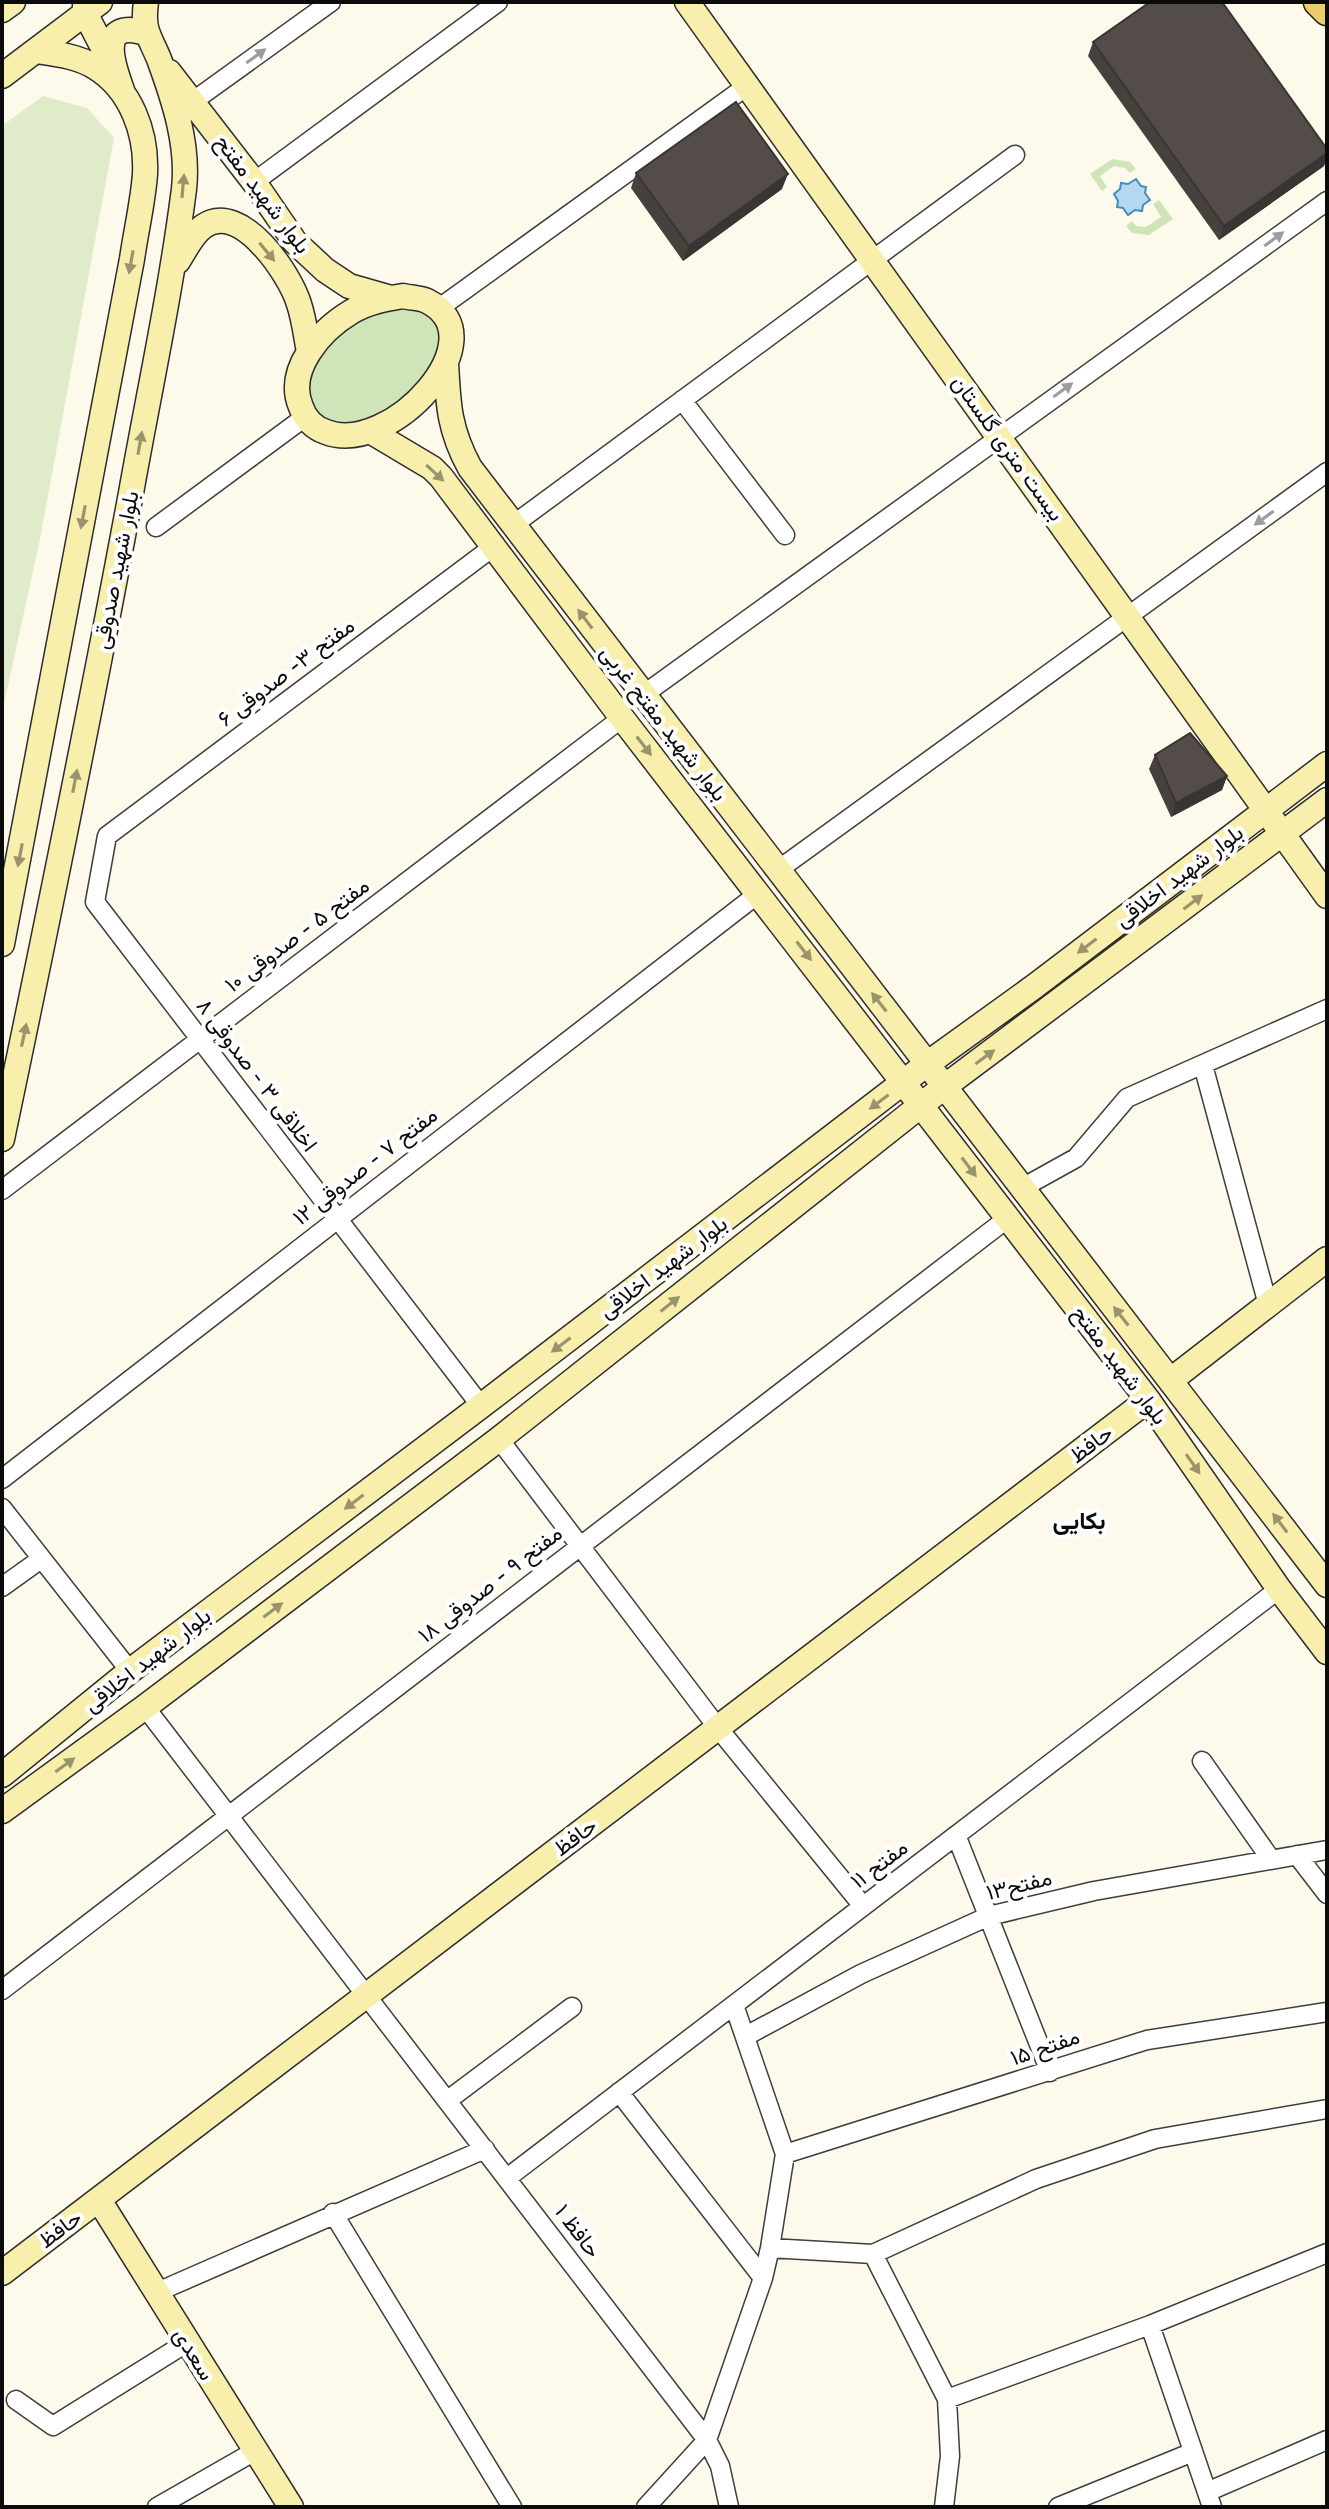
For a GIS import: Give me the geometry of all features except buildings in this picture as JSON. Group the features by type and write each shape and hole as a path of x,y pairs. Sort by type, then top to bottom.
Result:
{"main road":[{"path":"2,10 13,2"},
{"name":"بلوار شهید صدوقی","path":"2,1139 70,809 171,273 184,185 184,152 179,123 158,57 146,33 146,2"},
{"name":"بیست متری گلستان","path":"687,2 1327,896"},
{"path":"1318,2 1327,11"},
{"path":"2,76 90,6 120,84"},
{"path":"120,84 111,54 112,42 125,29 146,33"},
{"name":"بلوار شهید صدوقی","path":"2,944 132,259 145,174 143,142 137,119 120,84 97,68 60,54 36,51"},
{"name":"بلوار شهید مفتح","path":"158,57 254,182 295,242 325,270 349,286 391,298"},
{"name":"بلوار شهید مفتح","path":"171,273 193,235 207,224 230,221 246,229 272,257 298,300 309,352"},
{"path":"403,296 427,301 438,309 446,317 450,332 446,362 430,389 408,410 370,431 344,436 321,430 305,417 297,399 298,377 309,352 327,330 351,312 378,300 403,296"},
{"name":"بلوار شهید مفتح غربی","path":"446,362 448,412 456,442 470,468 927,1064"},
{"name":"بلوار شهید مفتح غربی","path":"370,431 432,468 905,1082"},
{"name":"بلوار شهید اخلاقی","path":"2,1775 130,1671 927,1064 1327,764"},
{"name":"بلوار شهید اخلاقی","path":"2,1811 145,1707 499,1439 944,1087 1327,800"},
{"path":"878,1048 888,1045 901,1031"},
{"name":"بلوار شهید مفتح","path":"927,1064 1327,1585"},
{"name":"بلوار شهید مفتح","path":"905,1082 1148,1400 1279,1589 1327,1652"},
{"path":"948,1139 951,1128 958,1122 969,1120"},
{"path":"1171,1380 1327,1259"},
{"name":"حافظ","path":"2,2273 1148,1400"},
{"name":"سعدی","path":"99,2200 291,2507"}],"street":[{"path":"192,102 331,2"},
{"path":"254,182 498,2"},
{"path":"438,309 747,86"},
{"path":"513,525 1015,155"},
{"path":"643,695 1327,201"},
{"path":"682,400 785,535"},
{"path":"156,527 305,417"},
{"path":"778,870 1327,472"},
{"name":"مفتح ۳- صدوقی ۶","path":"107,836 493,547"},
{"name":"مفتح ۵ - صدوقی ۱۰","path":"2,1190 622,718"},
{"name":"اخلاقی ۳ - صدوقی ۸","path":"107,836 95,902 481,1406"},
{"name":"مفتح ۷ - صدوقی ۱۲","path":"2,1479 759,893"},
{"path":"1022,1188 1076,1158 1127,1098 1327,1009"},
{"path":"1203,1065 1268,1305"},
{"name":"مفتح ۹ - صدوقی ۱۸","path":"2,1990 1008,1218"},
{"path":"499,1439 718,1728 863,1906"},
{"path":"2,1508 130,1671"},
{"path":"2,1587 41,1559"},
{"name":"مفتح ۱۱","path":"507,2178 1279,1589"},
{"name":"حافظ ۱","path":"145,1707 707,2440 720,2466 729,2507"},
{"path":"1202,1761 1270,1858"},
{"path":"956,1835 1050,2072"},
{"name":"مفتح۱۳","path":"746,2036 861,1974 989,1916 1094,1891 1327,1850"},
{"path":"1297,1855 1327,1894"},
{"path":"646,2507 707,2440 763,2278 770,2248 785,2154 734,2005"},
{"path":"448,2100 572,2007"},
{"name":"مفتح ۱۵","path":"785,2154 1147,2040 1327,2012"},
{"path":"619,2092 763,2278"},
{"path":"770,2248 873,2254 1036,2179 1155,2139 1327,2109"},
{"path":"155,2293 485,2149"},
{"path":"333,2213 512,2507"},
{"path":"947,2399 1150,2325 1327,2253"},
{"path":"873,2254 947,2399 950,2456 944,2507"},
{"path":"1150,2325 1209,2500 1327,2440"},
{"path":"16,2400 53,2426 186,2343"},
{"path":"157,2507 255,2451"},
{"path":"1058,2507 1193,2452"}],"green space":[{"path":"43,96 87,108 114,138 40,539 2,713 2,126"},
{"path":"1112,159 1130,162 1136,169 1130,173 1125,168 1114,166 1100,176 1107,187 1102,191 1090,174"},
{"path":"1159,200 1173,219 1149,235 1132,233 1126,226 1132,221 1136,226 1146,227 1161,217 1153,204"},
{"path":"388,305 424,308 441,323 441,353 415,393 366,424 322,423 304,390 307,371 337,333"}],"water":[{"path":"1136,179 1146,187 1145,193 1150,200 1143,205 1142,211 1135,210 1128,215 1123,208 1117,207 1114,194 1121,183 1128,184"}],"district":[{"name":"بکایی","path":"1079,1520"}]}
